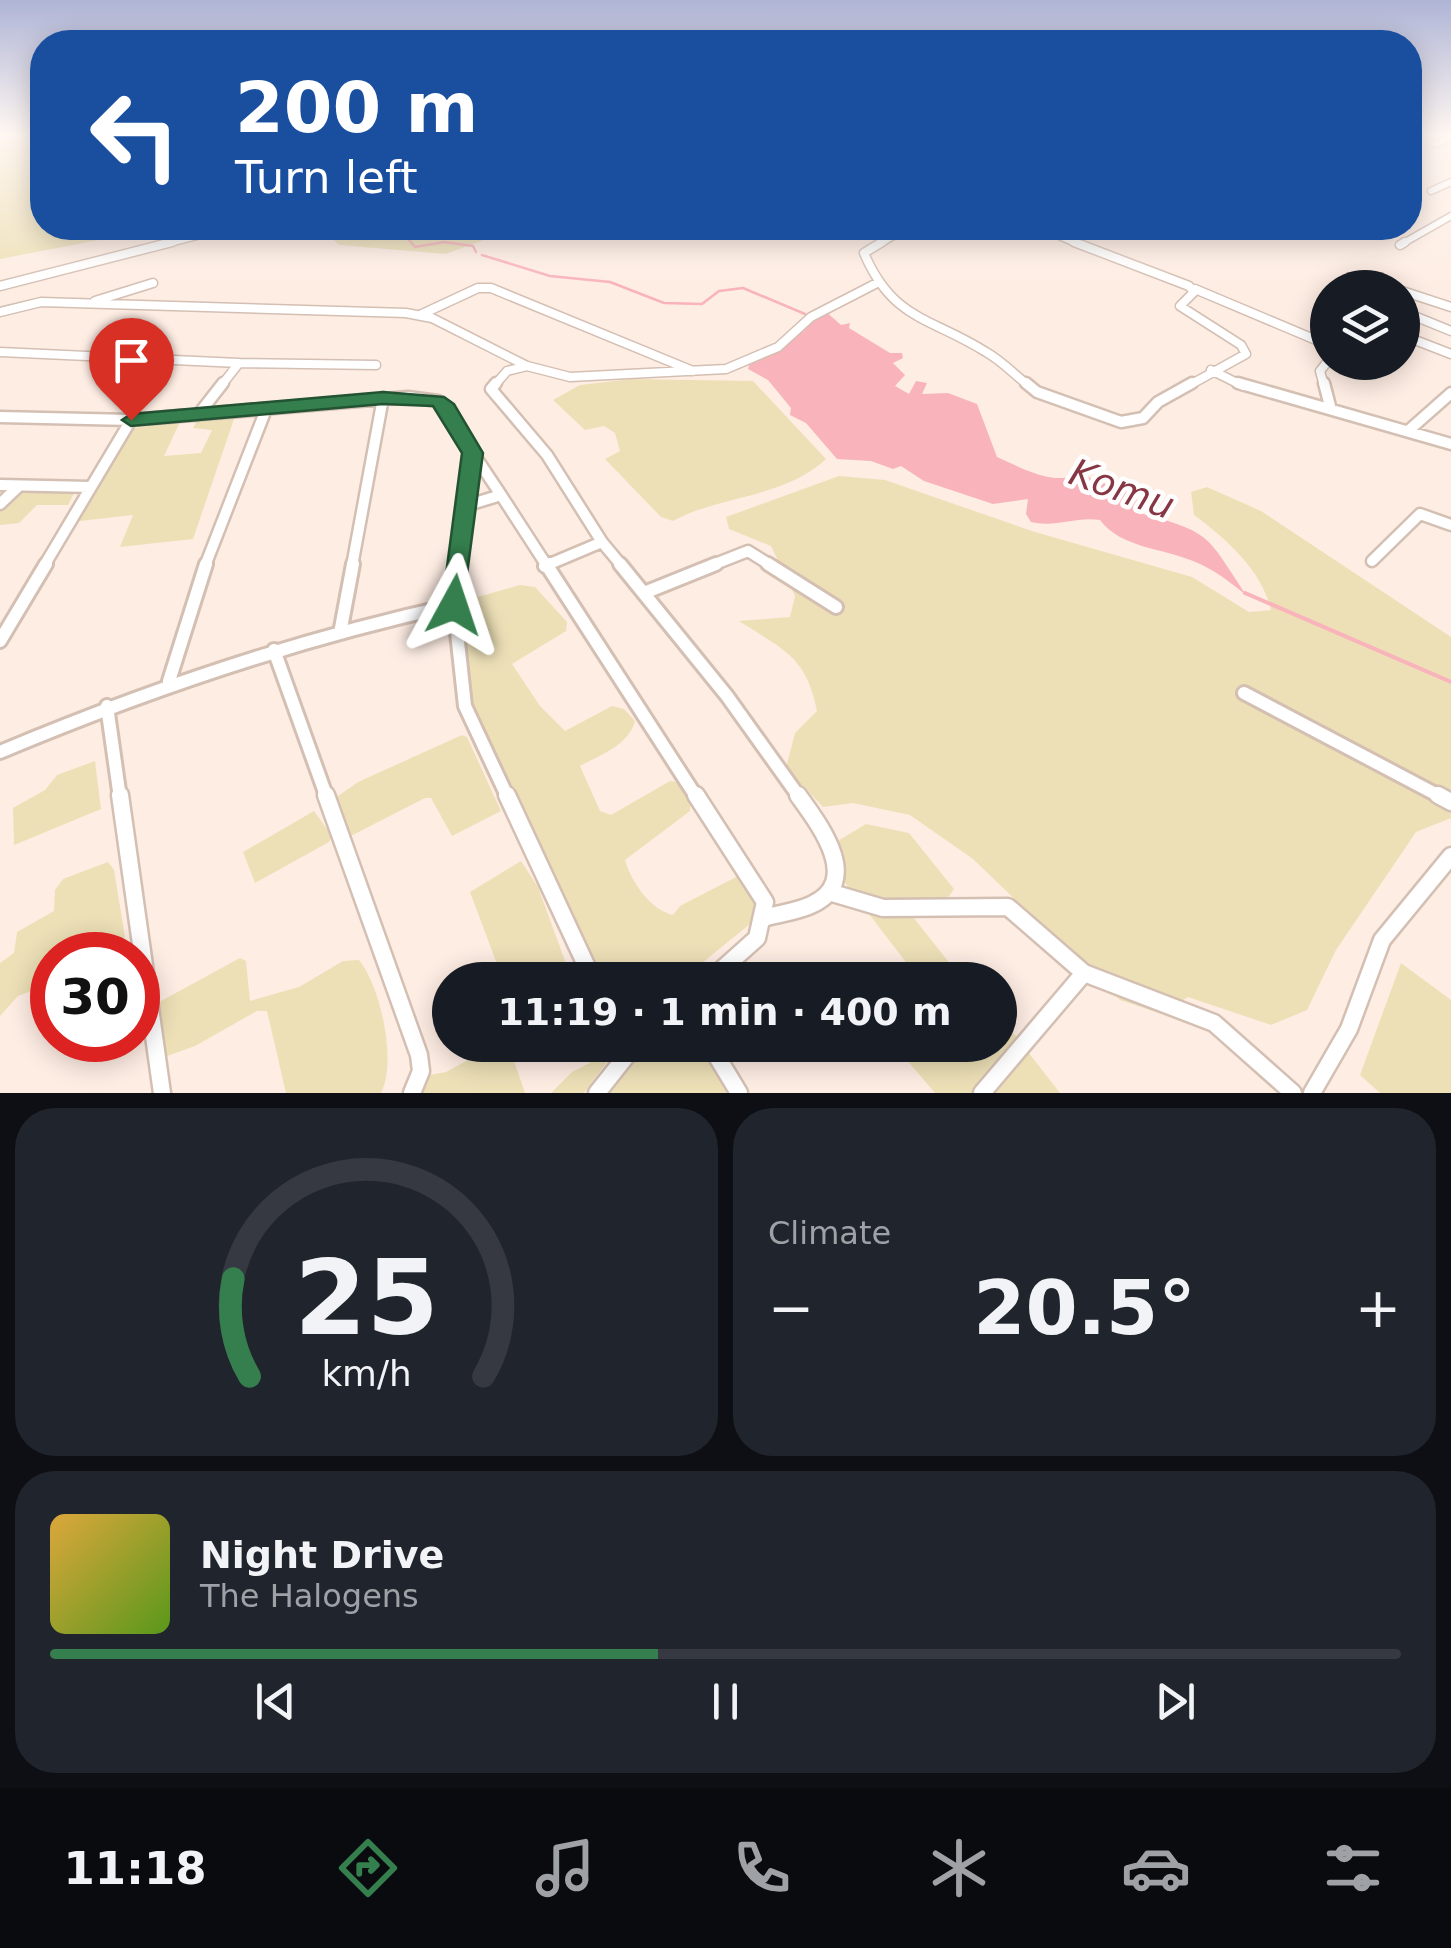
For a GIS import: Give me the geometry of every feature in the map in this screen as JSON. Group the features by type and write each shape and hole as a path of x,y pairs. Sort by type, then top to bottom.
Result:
{"street":[{"path":"1432,192 1447,184"},
{"path":"1422,232 1451,216"},
{"path":"2,286 184,240"},
{"path":"886,240 864,253 878,283 897,297 908,314 987,352 1021,384 1106,419 1144,418 1158,402 1247,350 1180,306 1194,289"},
{"path":"1072,240 1310,337"},
{"path":"1400,245 1409,240"},
{"path":"0,312 20,304 86,304 420,315 528,366 570,377 697,373 726,369 778,346 811,318 878,283"},
{"path":"86,304 154,284"},
{"path":"2,286 20,304"},
{"path":"420,315 478,288 491,288 697,373"},
{"path":"1420,298 1451,307"},
{"path":"1420,318 1451,331"},
{"path":"1420,342 1451,354"},
{"path":"0,352 239,363 376,364"},
{"path":"198,415 239,363"},
{"path":"528,366 507,372 491,389 547,455 602,542 728,696 830,840 836,875 829,892 814,904 767,917"},
{"path":"1211,370 1256,392 1330,406 1451,444"},
{"path":"1323,380 1330,406"},
{"path":"1408,431 1451,394"},
{"path":"341,628 383,398"},
{"path":"0,416 131,420 266,412 383,398 438,401 447,408 472,453 765,902 767,917 756,941 731,962"},
{"path":"169,682 219,522 266,412"},
{"path":"0,641 131,420"},
{"path":"472,453 454,605 464,706 585,962"},
{"path":"0,485 91,487"},
{"path":"0,504 19,486"},
{"path":"465,506 501,494"},
{"path":"1372,560 1420,514 1451,525"},
{"path":"546,566 602,542"},
{"path":"644,593 748,551 836,606"},
{"path":"0,752 169,682 341,628 454,605"},
{"path":"274,650 419,1054 420,1071 412,1093"},
{"path":"1244,692 1451,802"},
{"path":"107,706 162,1093"},
{"path":"1312,1093 1349,1029 1382,940 1450,861"},
{"path":"829,892 883,908 1008,907 1084,973 1214,1024 1293,1093"},
{"path":"982,1093 1084,973"},
{"path":"597,1093 619,1062"},
{"path":"721,1062 740,1093"}],"shaded area":[{"path":"0,184 30,184 30,240 99,240 0,259"},
{"path":"334,240 484,240 446,254 339,245"},
{"path":"824,310 841,325 850,323 849,328 890,353 902,353 903,358 893,363 905,375 895,386 909,394 916,381 927,383 922,394 948,393 977,404 997,457 1051,477 1083,473 1128,491 1135,496 1143,514 1184,527 1207,540 1247,596 1208,568 1130,542 1100,520 1031,522 1026,514 1028,499 993,504 924,481 901,466 893,469 871,461 837,459 806,423 790,415 791,408 768,380 748,369 750,362 804,331 806,323"},
{"path":"632,379 753,381 826,459 810,472 772,489 691,512 673,521 661,517 605,459 620,451 615,433 604,426 585,430 553,400 580,385"},
{"path":"234,419 193,539 120,547 133,515 71,522 135,428 180,422 164,456 201,453 212,430 193,428 196,422"},
{"path":"839,476 885,480 1035,532 1192,577 1249,612 1271,610 1251,569 1194,515 1191,492 1207,487 1261,511 1451,637 1451,818 1416,832 1336,950 1307,1010 1271,1025 1188,997 1162,1014 1120,1000 973,859 910,815 853,803 823,807 786,768 795,733 817,711 812,693 791,656 739,621 790,617 795,596 771,546 729,529 726,517"},
{"path":"12,490 75,491 68,505 37,505 19,523 0,525 0,502"},
{"path":"464,572 478,597 520,585 535,587 567,622 566,631 512,664 540,706 565,731 612,706 624,709 635,721 620,743 580,766 600,811 611,815 670,781 678,782 690,799 690,811 625,860 643,894 673,915 680,906 736,877 751,890 755,920 703,962 580,962 470,722 457,582"},
{"path":"462,735 467,737 501,811 452,836 431,798 425,798 343,840 331,801 358,782"},
{"path":"95,761 101,809 14,845 13,808 45,790 57,775"},
{"path":"314,811 332,836 329,842 255,883 243,852"},
{"path":"866,824 909,833 954,889 939,910 913,917 949,962 906,962 826,858 836,842"},
{"path":"521,861 538,887 565,962 496,962 470,892"},
{"path":"108,862 114,870 124,932 30,932 30,991 18,996 0,1016 0,963 14,953 17,932 54,911 55,890 63,879"},
{"path":"240,958 246,961 250,1001 299,987 343,961 359,960 374,988 384,1025 387,1063 381,1093 286,1093 267,1011 257,1011 195,1046 160,1059 161,1001"},
{"path":"1401,963 1451,1000 1451,1093 1380,1093 1360,1075"},
{"path":"1017,1038 1060,1093 935,1093 909,1062 1017,1062"},
{"path":"465,1062 514,1062 525,1093 409,1093 418,1077 446,1072"},
{"path":"591,1062 607,1062 584,1093 551,1093 572,1072"},
{"path":"628,1062 709,1062 727,1093 605,1093"}],"waterway":[{"name":"Komu","path":"409,240 415,247 444,242 473,246 476,252"},
{"name":"Komu","path":"482,255 550,276 610,282 664,303 702,304 719,291 743,288 805,314"},
{"name":"Komu","path":"1245,593 1451,682"}],"route":[{"path":"131,420 266,412 383,398 438,401 447,408 472,453 454,605"}]}
